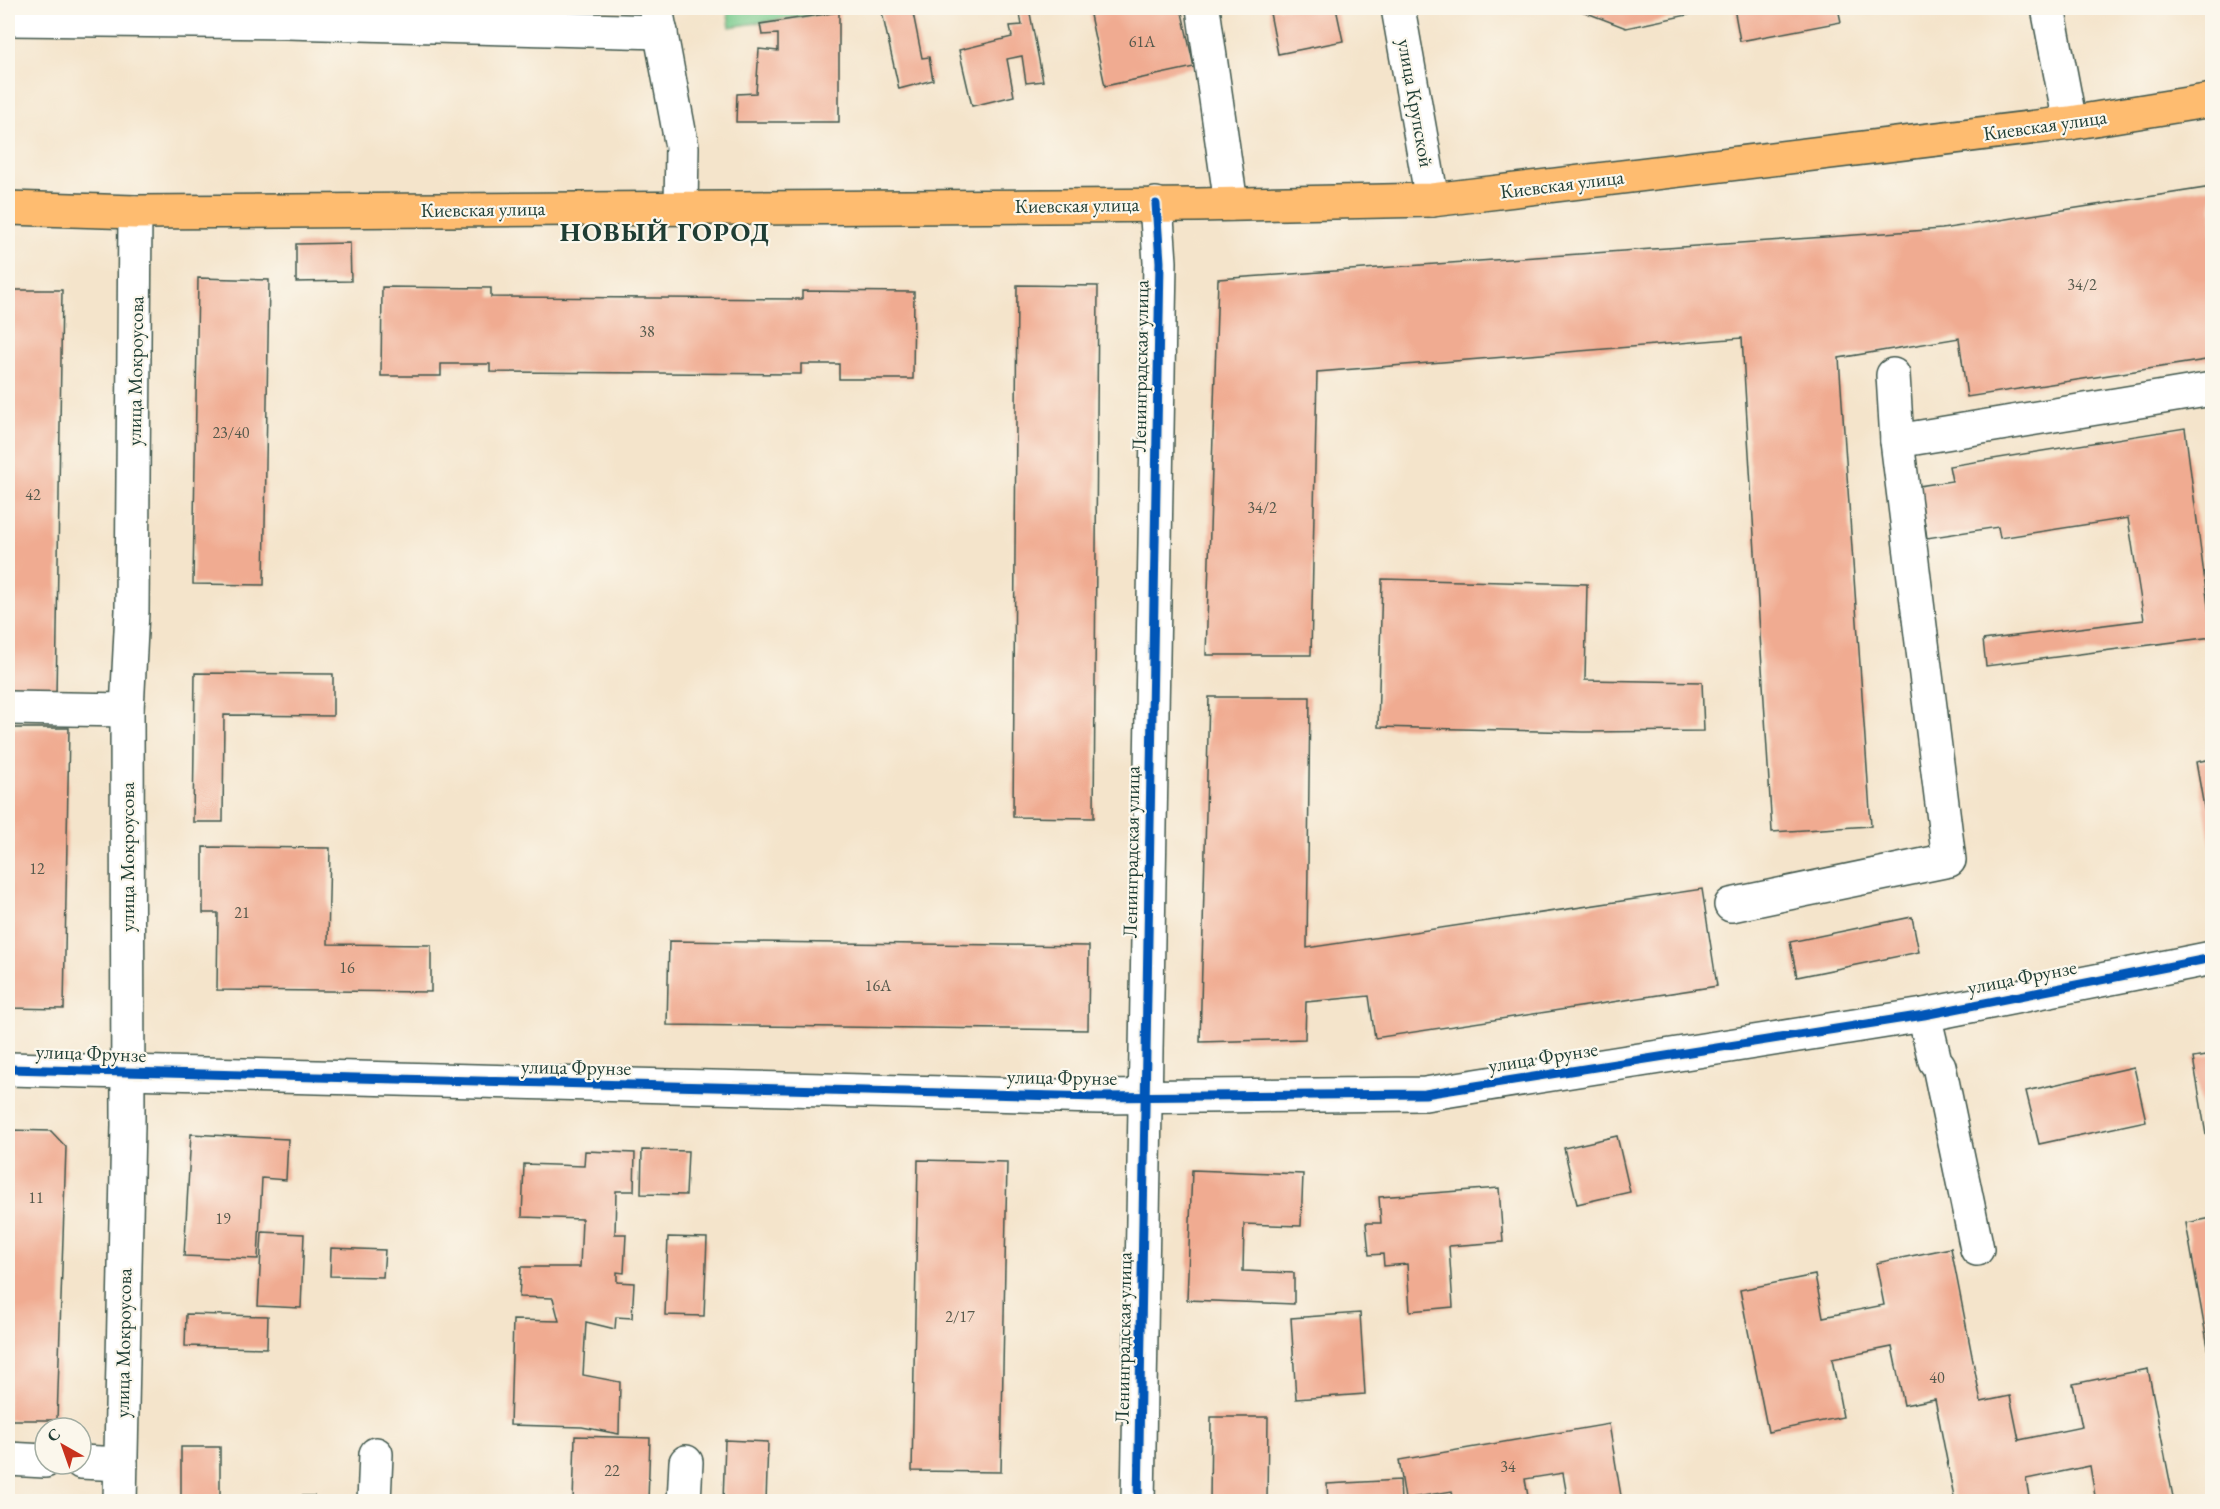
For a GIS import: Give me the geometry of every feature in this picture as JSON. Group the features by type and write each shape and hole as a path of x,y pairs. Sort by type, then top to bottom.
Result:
{"main road":[{"name":"Киевская улица","path":"8,208 135,212 1231,204 1432,200 2070,123 2212,100"}],"street":[{"path":"1203,8 1231,204"},
{"name":"улица Крупской","path":"1398,8 1432,200"},
{"path":"2048,8 2070,123"},
{"path":"8,19 286,22 658,20 682,147 681,207"},
{"name":"Ленинградская улица","path":"1138,1502 1160,262 1156,204"},
{"name":"улица Мокроусова","path":"120,1502 128,1072 127,710 132,611 135,212"},
{"path":"1731,905 1949,860 1897,441 1893,375"},
{"path":"1897,441 2212,389"},
{"path":"8,708 127,710"},
{"name":"улица Фрунзе","path":"8,1069 654,1087 1147,1096 1425,1094 1924,1015 2212,958"},
{"path":"1924,1015 1935,1061 1939,1066 1977,1248"},
{"path":"374,1502 376,1454"},
{"path":"8,1459 33,1460"},
{"path":"684,1502 686,1462"},
{"path":"93,1463 121,1464"}],"green space":[{"path":"727,8 858,8 730,27"}],"building":[{"path":"441,8 558,8 558,11 441,11"},
{"path":"881,8 912,8 922,58 929,57 933,80 899,89"},
{"path":"1019,8 1029,8 1043,81 1026,83 1022,56 1007,59 1014,96 972,106 959,50 1012,37 1010,26 1022,25"},
{"path":"1123,8 1181,8 1194,67 1105,86 1090,15"},
{"path":"1269,8 1336,8 1343,41 1278,54"},
{"path":"1574,8 1691,8 1692,14 1626,28"},
{"path":"1734,8 1838,8 1841,22 1740,41"},
{"path":"839,12 839,122 736,122 737,94 756,93 759,49 778,51 778,34 762,35 760,24"},
{"path":"2212,187 2212,359 1967,397 1959,338 1839,358 1871,826 1772,832 1742,338 1317,372 1311,655 1206,655 1218,279 1942,229"},
{"path":"350,243 351,281 296,282 296,244"},
{"path":"198,278 269,280 264,585 193,584"},
{"path":"1017,285 1098,286 1094,818 1013,817"},
{"path":"382,287 491,288 491,297 802,299 802,291 914,292 913,379 839,379 839,364 801,364 801,374 490,372 490,364 441,364 441,376 381,376"},
{"path":"8,290 62,290 56,698 8,697"},
{"path":"2185,428 2212,637 1986,666 1983,640 2144,620 2128,518 2000,538 1998,527 1927,538 1919,486 1952,481 1949,466"},
{"path":"1382,579 1587,584 1585,680 1702,682 1704,731 1583,732 1378,727"},
{"path":"195,673 333,674 333,716 224,715 223,822 193,822"},
{"path":"1209,697 1310,697 1307,948 1702,889 1717,986 1375,1038 1369,996 1306,1002 1305,1039 1200,1042"},
{"path":"8,728 69,728 64,1009 8,1008"},
{"path":"2212,759 2212,847 2211,847 2196,762"},
{"path":"203,847 330,848 328,944 431,945 431,992 217,990 218,913 203,913"},
{"path":"1912,917 1919,952 1797,977 1790,942"},
{"path":"669,941 1089,946 1088,1030 667,1025"},
{"path":"2212,1055 2212,1134 2206,1135 2193,1058"},
{"path":"2134,1067 2146,1121 2039,1144 2026,1091"},
{"path":"8,1130 51,1131 66,1147 57,1416 33,1416 33,1420 8,1420"},
{"path":"191,1134 288,1139 286,1180 262,1178 258,1259 184,1256"},
{"path":"1617,1136 1630,1192 1577,1204 1564,1148"},
{"path":"642,1150 688,1151 686,1195 641,1194"},
{"path":"585,1151 635,1153 634,1191 616,1191 615,1234 626,1234 624,1273 617,1272 617,1282 634,1283 632,1318 616,1317 615,1329 586,1322 583,1375 620,1382 619,1434 582,1427 510,1425 513,1320 559,1321 553,1298 519,1297 521,1267 580,1267 582,1219 522,1217 524,1164 584,1166"},
{"path":"918,1160 1007,1162 1001,1472 912,1471"},
{"path":"1192,1170 1303,1174 1301,1226 1244,1224 1243,1271 1294,1273 1294,1304 1187,1300"},
{"path":"1499,1188 1503,1242 1449,1246 1453,1307 1410,1311 1407,1264 1384,1266 1383,1254 1369,1255 1366,1223 1381,1223 1379,1197"},
{"path":"2212,1218 2212,1364 2211,1364 2186,1223"},
{"path":"262,1232 304,1234 301,1308 258,1306"},
{"path":"668,1237 707,1238 704,1316 665,1315"},
{"path":"331,1248 385,1250 383,1277 330,1276"},
{"path":"1951,1248 1981,1402 2010,1396 2019,1440 2082,1427 2073,1384 2148,1369 2174,1502 2096,1502 2090,1466 2026,1479 2030,1502 1955,1502 1935,1399 1904,1405 1892,1347 1832,1359 1843,1417 1768,1432 1740,1290 1815,1275 1823,1317 1884,1305 1876,1263"},
{"path":"1360,1313 1365,1394 1296,1399 1291,1318"},
{"path":"186,1314 268,1316 267,1348 185,1346"},
{"path":"1211,1417 1268,1417 1267,1502 1210,1502"},
{"path":"1609,1424 1622,1502 1568,1502 1563,1473 1525,1479 1529,1502 1454,1502 1452,1491 1405,1499 1399,1460"},
{"path":"575,1436 650,1438 648,1502 573,1502"},
{"path":"725,1440 768,1442 766,1502 723,1502"},
{"path":"181,1447 220,1447 220,1502 181,1502"},
{"path":"1400,1480 1401,1502 1328,1502 1327,1484"},
{"path":"272,1496 314,1496 314,1502 272,1502"}],"cycle path":[{"path":"1138,1502 1160,262 1156,204"},
{"path":"8,1069 1099,1097 1425,1094 1924,1015 2212,958"}],"district":[{"name":"НОВЫЙ ГОРОД","path":"665,232"}]}
